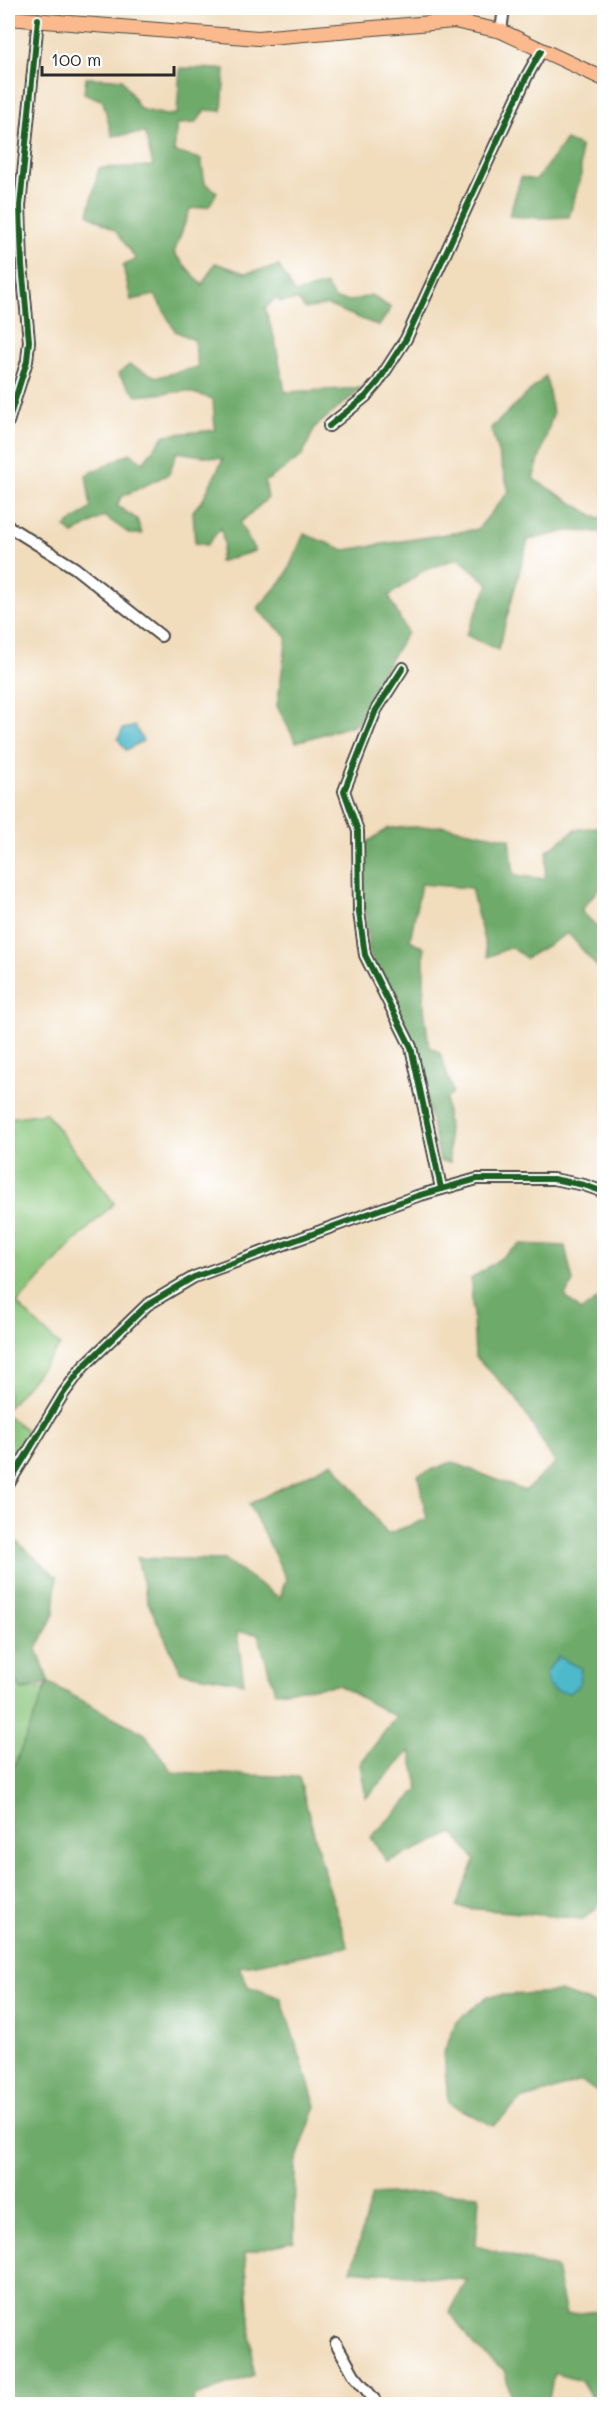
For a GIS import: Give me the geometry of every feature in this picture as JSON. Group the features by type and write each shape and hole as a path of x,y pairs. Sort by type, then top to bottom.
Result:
{"main road":[{"path":"8,18 238,37 286,36 440,21 471,24 501,31 604,79"}],"street":[{"path":"501,31 504,8"},
{"path":"8,422 27,361 28,341 20,206 38,19"},
{"path":"329,426 366,396 406,339 527,76 541,51"},
{"path":"8,526 75,568 161,636"},
{"path":"403,668 376,710 344,791 358,831 359,912 365,955 411,1047 441,1188"},
{"path":"8,1485 63,1394 83,1367 147,1305 194,1276 441,1188 477,1179 553,1179 584,1185 604,1192"},
{"path":"336,2343 354,2375 378,2404"}],"green space":[{"path":"180,68 225,69 222,111 205,110 196,123 177,124 174,152 201,159 205,183 217,192 209,206 190,209 174,253 202,285 215,263 245,273 279,266 295,293 326,285 335,299 351,301 371,295 391,308 379,326 327,305 305,309 298,300 281,302 275,298 265,309 275,340 285,392 362,388 315,427 302,456 265,482 268,498 240,523 255,551 219,562 224,544 221,528 207,545 195,543 193,511 203,499 223,459 177,452 169,474 121,497 117,506 137,519 142,534 130,534 104,516 73,534 65,527 91,508 86,475 130,453 143,462 165,435 215,430 213,399 186,391 137,396 118,374 129,365 157,377 198,367 194,340 175,331 155,295 131,300 123,266 136,259 116,231 88,214 99,168 153,166 145,133 112,136 103,101 84,93 86,78 122,79 140,109 166,115 177,114"},
{"path":"566,140 580,146 581,176 569,217 509,216 521,177 536,180"},
{"path":"8,185 11,185 12,260 8,262"},
{"path":"546,376 553,414 533,479 599,519 604,514 604,532 568,531 528,540 498,650 466,635 489,584 458,558 423,571 389,596 407,633 390,660 357,724 296,742 277,706 287,637 257,609 285,577 304,534 345,550 478,529 509,491 491,428"},
{"path":"444,826 510,839 514,875 545,879 547,851 575,830 604,826 604,882 581,911 604,933 604,975 568,933 526,958 511,947 488,957 471,888 421,884 410,940 424,948 424,1008 429,1046 440,1053 453,1092 446,1100 450,1162 440,1161 415,1046 370,955 364,909 363,845 389,828"},
{"path":"46,1113 114,1203 67,1249 17,1304 60,1346 8,1408 8,1118"},
{"path":"521,1244 565,1246 573,1282 565,1296 581,1311 604,1295 604,1893 596,1909 583,1919 456,1907 475,1860 454,1833 387,1862 371,1837 419,1789 410,1751 366,1798 360,1764 396,1717 338,1685 275,1692 258,1634 237,1632 244,1683 181,1672 147,1600 137,1558 225,1560 280,1598 286,1578 249,1504 333,1462 387,1534 427,1519 418,1475 452,1462 525,1491 555,1463 516,1398 475,1356 471,1279"},
{"path":"8,1416 33,1435 8,1469"},
{"path":"8,1534 57,1577 54,1614 37,1649 49,1683 145,1734 172,1772 299,1777 324,1872 348,1947 239,1967 248,1986 281,1998 316,2106 295,2164 294,2241 245,2253 254,2375 193,2397 194,2404 8,2404 8,1781 48,1683 22,1690 10,1675 8,1676"},
{"path":"10,1674 22,1690 44,1688 49,1683 8,1781 8,1676"},
{"path":"560,1992 604,2007 604,2097 581,2081 521,2100 493,2126 448,2103 444,2052 456,2022 488,1996"},
{"path":"436,2192 479,2195 476,2246 556,2268 566,2315 604,2310 604,2404 595,2404 581,2381 554,2373 548,2404 513,2402 504,2370 474,2346 450,2312 467,2280 351,2270 372,2195"}],"water":[{"path":"135,726 143,741 126,750 118,739 123,729"},
{"path":"558,1657 581,1668 579,1686 569,1693 554,1690 548,1685 547,1671"}],"cycle path":[{"path":"8,422 27,361 29,341 22,265 20,206 38,19"},
{"path":"329,426 366,396 406,339 527,76 541,51"},
{"path":"403,668 376,710 344,791 358,831 359,912 365,955 411,1047 441,1188"},
{"path":"8,1485 63,1394 83,1367 147,1305 194,1277 417,1196 477,1179 553,1179 584,1185 604,1192"}]}
